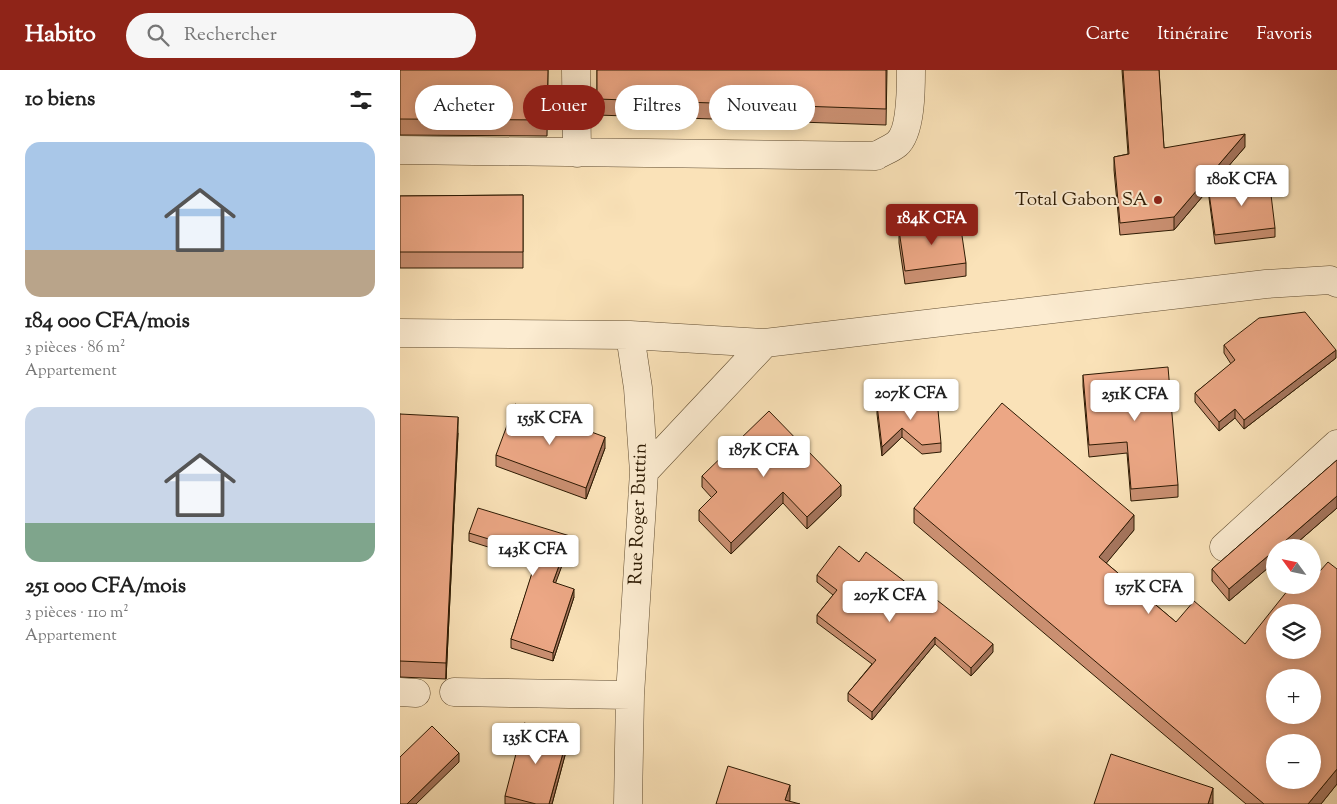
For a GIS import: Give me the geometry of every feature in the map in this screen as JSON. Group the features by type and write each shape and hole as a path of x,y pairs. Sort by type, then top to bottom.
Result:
{"street":[{"path":"576,70 577,153"},
{"path":"400,150 876,156 898,143 903,132 910,108 911,70"},
{"path":"400,333 630,335 765,343 1266,284 1330,280 1337,284"},
{"name":"Rue Roger Buttin","path":"628,804 630,695 644,472 638,388 630,335"},
{"path":"644,472 765,343"},
{"path":"1224,547 1337,444"},
{"path":"454,692 630,695"}],"building":[{"path":"400,70 548,70 548,85 523,85 523,120 513,120 513,85 415,85 415,119 400,119"},
{"path":"597,70 886,70 886,109 815,107 815,85 709,85 709,103 699,103 699,85 615,85 615,100 605,99 605,85 597,85"},
{"path":"1123,70 1159,70 1164,148 1245,134 1174,217 1120,223 1114,157 1129,154"},
{"path":"1269,178 1275,228 1215,235 1208,186"},
{"path":"523,195 523,252 400,252 400,196"},
{"path":"960,222 966,263 905,271 899,230"},
{"path":"1305,312 1336,350 1244,420 1235,409 1219,422 1195,393 1235,360 1224,345 1259,318"},
{"path":"1168,367 1178,485 1131,489 1127,442 1089,445 1083,375"},
{"path":"937,399 941,443 922,445 902,428 882,447 877,405"},
{"path":"1002,403 1134,515 1099,557 1176,622 1194,601 1245,644 1266,618 1266,659 1321,659 1321,604 1277,604 1285,594 1321,594 1321,570 1328,562 1337,569 1337,769 1321,788 1321,734 1266,734 1266,789 1320,789 1308,804 1264,804 914,508"},
{"path":"515,404 605,437 586,488 496,455"},
{"path":"769,411 841,485 807,517 783,492 731,543 699,510 717,492 702,476"},
{"path":"400,414 458,417 446,663 400,661"},
{"path":"1337,460 1337,496 1287,539 1266,539 1266,558 1229,589 1212,569"},
{"path":"478,508 570,536 553,582 574,589 553,653 511,639 538,554 469,533"},
{"path":"839,546 859,562 866,552 916,590 919,586 993,644 971,668 935,637 872,712 848,693 876,660 817,615 837,590 817,575"},
{"path":"524,723 568,735 549,804 536,804 505,796"},
{"path":"432,726 459,753 407,804 400,804 400,757"},
{"path":"1111,754 1213,788 1208,804 1094,804"},
{"path":"728,766 790,785 785,800 800,804 716,804"}],"place":[{"name":"Total Gabon SA","path":"1158,200"}]}
